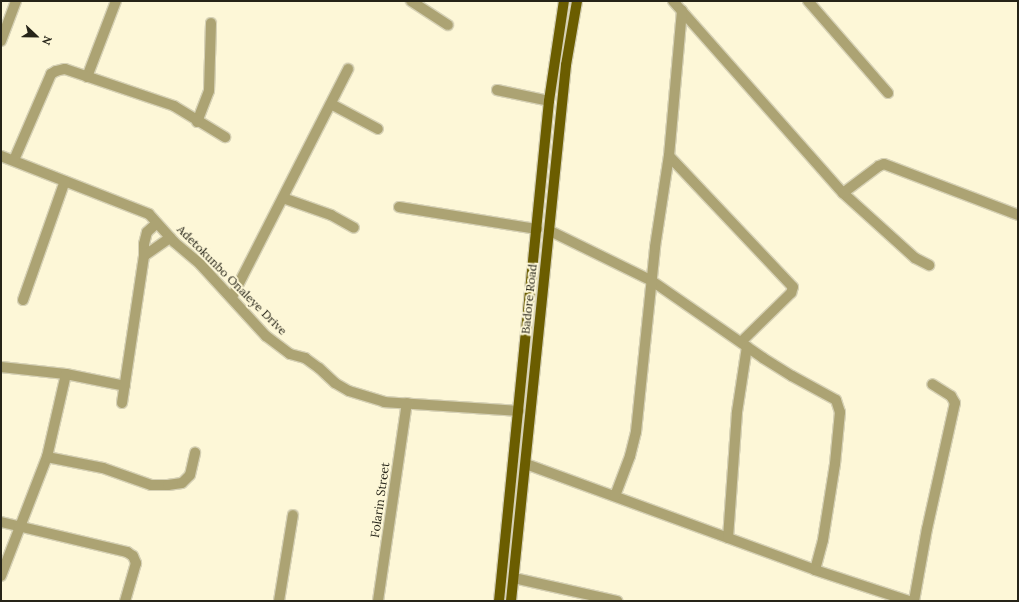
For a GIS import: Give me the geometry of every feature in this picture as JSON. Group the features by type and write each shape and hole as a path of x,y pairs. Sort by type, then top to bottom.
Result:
{"main road":[{"name":"Badore Road","path":"499,601 550,101 564,1"},
{"name":"Badore Road","path":"511,601 566,65 577,1"},
{"path":"544,162 556,164"}],"street":[{"path":"1,41 16,1"},
{"path":"87,77 116,1"},
{"path":"411,1 448,24"},
{"path":"673,1 843,193 915,258 929,265"},
{"path":"808,1 888,94"},
{"path":"615,496 630,456 636,432 652,280 669,156 682,11"},
{"path":"197,122 209,91 211,23"},
{"path":"14,160 51,74 65,69 174,106 197,122 225,137"},
{"path":"232,297 348,69"},
{"path":"497,90 550,101"},
{"path":"331,104 378,129"},
{"name":"Adetokunbo Onaleye Drive","path":"1,156 149,214 170,238 200,264 232,297 266,336 290,354 310,362 335,383 349,391 384,402 519,411"},
{"path":"669,156 793,287 790,293 744,344 737,412 728,538"},
{"path":"843,193 879,166 884,164 1018,215"},
{"path":"23,300 65,181"},
{"path":"283,198 331,215 354,228"},
{"path":"399,207 537,229"},
{"path":"122,403 144,256 144,244 147,232 157,223"},
{"path":"550,231 652,280 792,376 834,398 839,404 840,412 835,464 823,540 815,570"},
{"path":"144,256 170,238"},
{"path":"1,367 66,374 125,386"},
{"path":"1,576 47,457 66,374"},
{"path":"914,601 927,529 955,403 951,396 932,384"},
{"name":"Folarin Street","path":"378,601 407,403"},
{"path":"47,457 103,468 151,484 168,485 182,483 190,475 195,453"},
{"path":"526,464 815,570 909,601"},
{"path":"279,601 293,515"},
{"path":"1,522 20,528 127,552 133,556 136,562 125,601"},
{"path":"514,578 617,601"}]}
